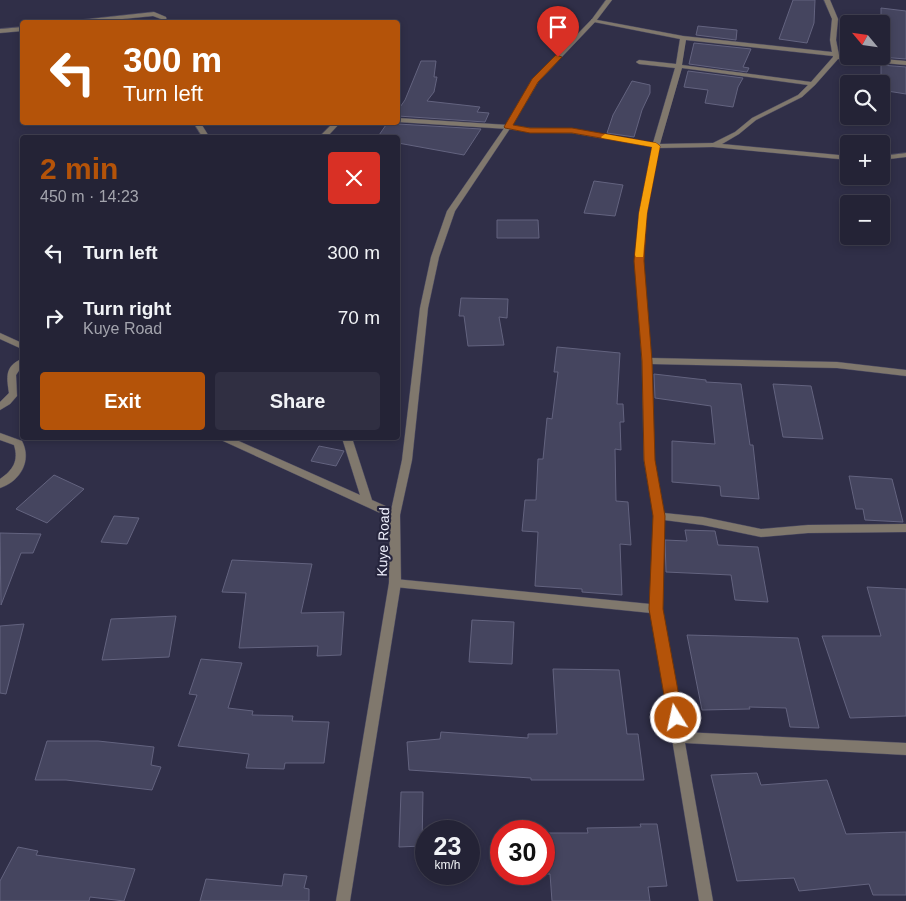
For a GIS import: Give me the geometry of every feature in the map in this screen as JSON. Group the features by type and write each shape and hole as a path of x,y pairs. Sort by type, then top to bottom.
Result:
{"street":[{"name":"Kuye Road","path":"343,901 395,583 395,515 407,460 424,308 435,257 451,211 508,127 535,81 594,20 609,0"},
{"path":"713,145 736,133 754,119 800,96 813,84 836,55 833,40 835,19 827,0"},
{"path":"98,20 154,14 164,18 164,20"},
{"path":"594,20 683,38 906,63"},
{"path":"0,31 20,29"},
{"path":"683,38 679,66 656,146 643,213 639,261 647,361 649,460 659,516 656,609 706,901"},
{"path":"640,62 813,84"},
{"path":"400,120 530,130 572,131 656,146 713,145 840,157"},
{"path":"324,135 335,125"},
{"path":"890,157 906,155"},
{"path":"0,336 20,345"},
{"path":"647,361 837,365 906,373"},
{"path":"0,407 13,397 15,391 11,375 20,364"},
{"path":"0,436 18,443 22,453 20,465 10,478 0,484"},
{"path":"228,440 395,515"},
{"path":"348,440 368,503"},
{"path":"659,516 703,521 761,533 808,529 906,528"},
{"path":"395,583 656,609"},
{"path":"679,737 906,749"}],"building":[{"path":"793,0 815,0 814,23 807,43 779,39"},
{"path":"881,8 906,11 906,59 890,58 890,15 881,15"},
{"path":"698,26 737,30 736,40 696,35"},
{"path":"694,43 751,49 743,67 749,68 747,72 689,64"},
{"path":"421,61 436,61 434,77 437,77 434,92 427,101 480,107 477,112 489,113 485,122 400,116 400,107 405,100"},
{"path":"881,65 906,67 906,94 890,91 890,75 881,75"},
{"path":"688,71 743,78 738,87 733,107 705,103 708,90 684,87"},
{"path":"632,81 650,85 650,93 642,110 634,137 607,133 613,115"},
{"path":"400,124 481,129 464,155 400,143 400,135 379,135 386,125"},
{"path":"594,181 623,185 615,216 584,213"},
{"path":"497,220 538,220 539,238 497,238"},
{"path":"461,298 508,299 507,318 499,317 504,345 468,346 464,316 459,316"},
{"path":"557,347 620,353 617,404 623,404 624,422 620,422 621,450 615,449 616,501 628,502 631,545 620,544 622,595 582,592 582,589 535,586 538,532 522,531 525,500 536,500 538,459 543,459 547,418 552,419 558,372 554,372"},
{"path":"654,374 706,380 706,382 741,384 750,445 753,445 759,499 721,496 720,486 672,482 672,441 715,444 711,406 655,398"},
{"path":"773,384 811,386 823,439 783,437"},
{"path":"319,446 344,451 336,466 311,461"},
{"path":"54,475 84,489 47,523 16,509"},
{"path":"849,476 892,479 903,522 865,520 863,509 856,509"},
{"path":"114,516 139,518 127,544 101,542"},
{"path":"685,530 715,531 718,545 758,547 768,602 735,600 731,575 666,572 665,540 687,541"},
{"path":"0,533 41,534 33,553 21,553 1,605"},
{"path":"232,560 312,564 301,613 344,612 341,655 317,656 318,646 239,648 246,593 222,592"},
{"path":"867,587 906,589 906,716 850,718 822,636 881,636"},
{"path":"176,616 169,657 102,660 111,619"},
{"path":"472,620 514,622 512,664 469,662"},
{"path":"24,624 6,694 0,693 0,626"},
{"path":"687,635 798,638 819,728 790,727 786,708 749,707 750,709 702,710"},
{"path":"201,659 242,663 228,708 253,711 252,715 293,716 292,721 329,722 324,763 285,763 284,769 246,768 249,754 178,746 197,695 189,694"},
{"path":"553,669 619,670 627,734 638,734 644,780 531,780 531,778 409,770 407,742 440,739 441,732 528,738 528,734 557,734"},
{"path":"47,741 98,741 154,747 151,765 161,767 152,790 66,780 35,780"},
{"path":"757,773 761,785 827,780 846,834 906,832 906,895 873,895 869,884 799,891 794,878 737,881 711,775"},
{"path":"401,792 423,792 422,820 415,820 415,846 399,847"},
{"path":"640,824 657,824 667,886 648,887 650,901 552,901 551,885 555,885 555,833 588,833 587,828 641,827"},
{"path":"18,847 38,851 36,855 135,869 124,901 90,897 89,901 0,901 0,881"},
{"path":"284,874 307,876 304,888 309,889 309,901 200,901 206,879 282,886"}],"slow traffic":[{"path":"605,137 656,146 643,213 640,255"}],"route":[{"path":"558,57 535,81 508,127 530,130 572,131 656,146 643,213 639,261 647,361 649,460 659,516 656,609 676,718"}]}
